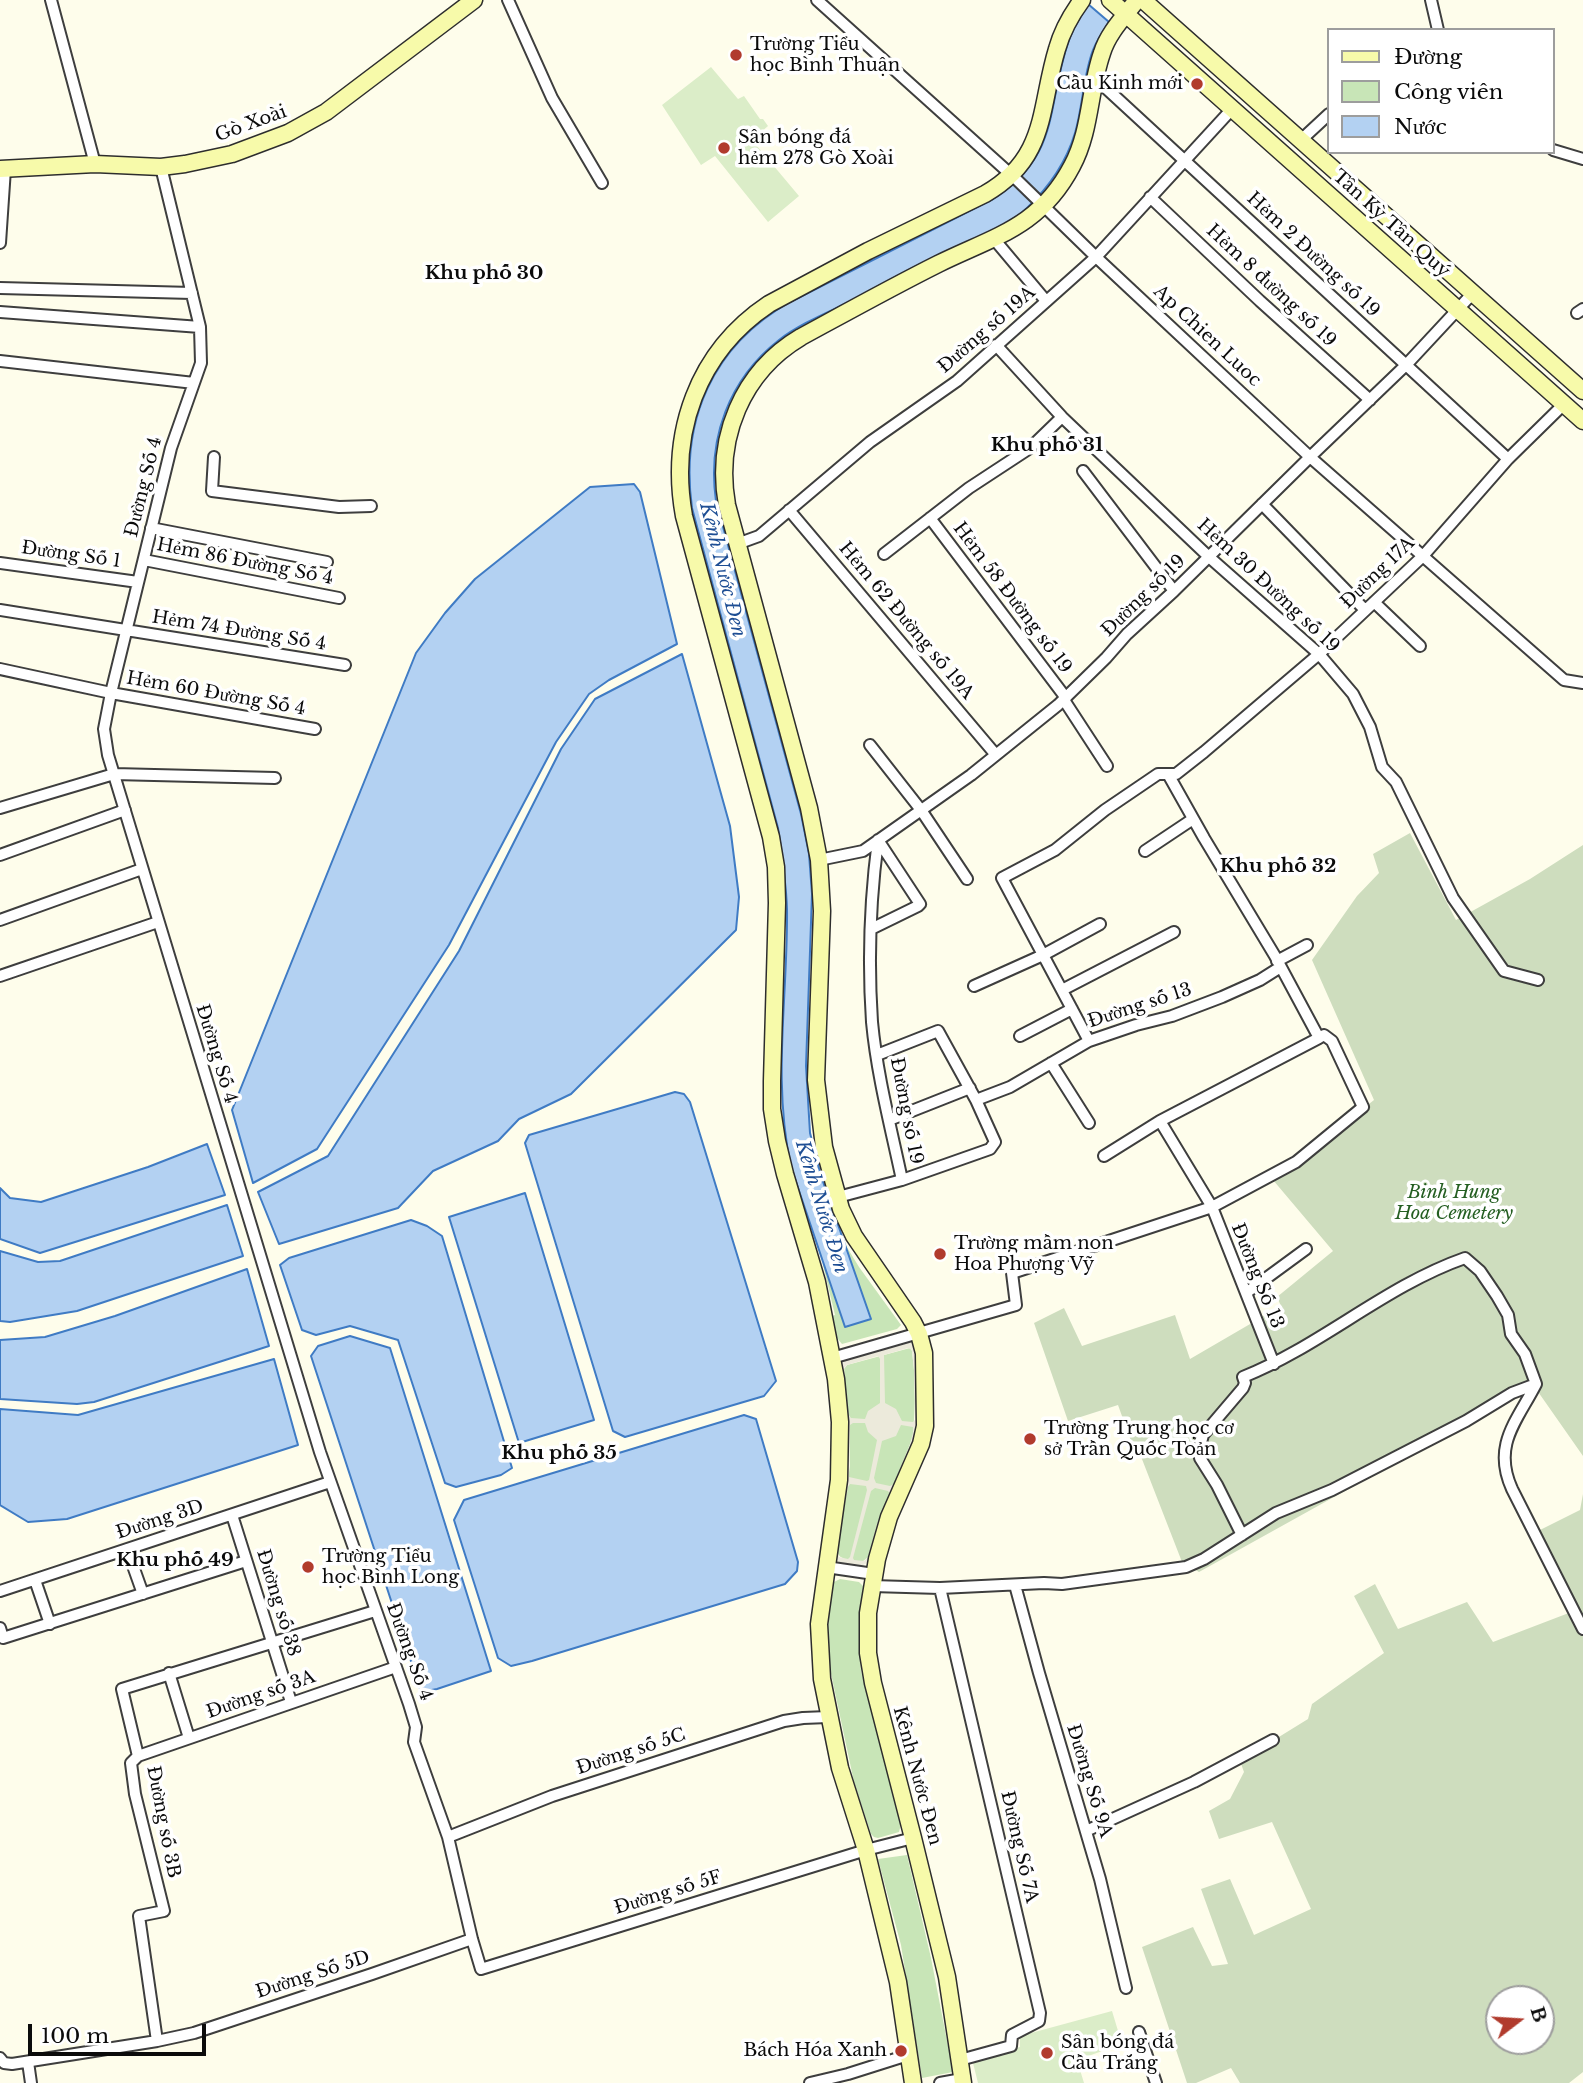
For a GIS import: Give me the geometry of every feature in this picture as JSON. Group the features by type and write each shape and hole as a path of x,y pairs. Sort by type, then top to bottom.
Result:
{"street":[{"path":"51,0 95,164"},
{"name":"Gò Xoài","path":"3,169 95,164 161,167 232,154 288,133 326,112 474,0"},
{"path":"508,0 552,98 602,183"},
{"name":"Ap Chien Luoc","path":"817,0 1041,202 1310,457 1564,680 1583,683"},
{"path":"913,2083 898,1982 866,1850 842,1777 821,1672 818,1637 841,1452 838,1397 813,1269 781,1157 772,1109 777,904 773,852 684,516 679,484 682,443 691,404 706,371 729,339 754,315 769,304 868,251 1014,177 1037,137 1060,40 1082,0"},
{"name":"Tân Kỳ Tân Quý","path":"1110,0 1583,421"},
{"name":"Kênh Nước Đen","path":"963,2081 950,1989 870,1670 868,1631 873,1580 889,1517 921,1444 925,1426 925,1363 919,1334 906,1310 862,1250 847,1223 824,1147 816,1094 822,911 819,860 809,808 737,544 725,493 724,458 735,414 746,391 780,351 801,337 938,264 1019,226 1060,185 1077,156 1095,78 1107,40 1137,0"},
{"name":"Tân Kỳ Tân Quý","path":"1143,0 1583,391"},
{"path":"1431,0 1438,28"},
{"name":"Hẻm 2 Đường số 19","path":"1095,78 1508,459"},
{"name":"Đường số 19A","path":"737,544 759,536 870,442 957,381 1096,257 1232,108"},
{"path":"1301,140 1328,115"},
{"path":"1555,151 1583,159"},
{"name":"Đường Số 4","path":"161,167 200,327 201,363 171,448 111,693 104,729 108,755 330,1482 416,1727 414,1742 448,1837 472,1939"},
{"path":"0,243 3,169"},
{"name":"Hẻm 8 đường số 19","path":"1150,197 1370,400"},
{"path":"994,239 1046,301"},
{"path":"0,288 192,293"},
{"name":"Đường số 19","path":"819,860 863,851 996,755 1065,699 1127,634 1406,365 1472,293"},
{"path":"0,312 200,327"},
{"name":"Hẻm 30 Đường số 19","path":"996,345 1062,417 1209,557 1319,654 1353,694 1370,727 1382,767 1396,782 1453,898 1504,971 1538,980"},
{"path":"0,360 194,383"},
{"name":"Đường 17A","path":"1042,956 1002,878 1055,850 1105,810 1157,774 1176,774 1204,752 1319,654 1423,556 1508,459 1564,404"},
{"path":"884,554 969,488 1030,448 1062,417"},
{"path":"214,457 212,491 339,507 371,506"},
{"path":"1083,471 1174,591"},
{"path":"1262,504 1365,610"},
{"name":"Hẻm 62 Đường số 19A","path":"789,510 996,755"},
{"name":"Hẻm 58 Đường số 19","path":"930,518 1065,699 1107,766"},
{"path":"151,528 327,562"},
{"name":"Hẻm 86 Đường Số 4","path":"144,560 339,598"},
{"name":"Đường Số 1","path":"0,563 138,582"},
{"path":"1374,601 1420,646"},
{"name":"Hẻm 74 Đường Số 4","path":"0,610 345,665"},
{"name":"Hẻm 60 Đường Số 4","path":"0,669 111,693 314,729"},
{"path":"870,744 921,810 967,879"},
{"path":"0,808 114,774 275,778"},
{"path":"1168,774 1319,1038"},
{"path":"0,855 125,810"},
{"path":"1145,851 1193,819"},
{"path":"871,929 920,904 878,840"},
{"name":"Đường số 19","path":"878,840 871,929 873,1023 902,1180"},
{"path":"0,920 142,869"},
{"path":"0,976 158,922"},
{"path":"974,986 1042,956 1100,924"},
{"path":"1062,990 1174,932"},
{"name":"Đường số 13","path":"976,1100 1010,1087 1089,1041 1185,1012 1260,980 1307,944"},
{"path":"1042,956 1089,1041"},
{"path":"1020,1036 1072,1009"},
{"path":"838,1197 902,1180 990,1149 995,1142 970,1088 938,1031 877,1055"},
{"path":"1104,1156 1160,1121 1324,1035 1332,1041 1363,1107 1296,1162 1212,1208 1160,1121"},
{"path":"1051,1063 1089,1123"},
{"path":"889,1120 970,1088"},
{"name":"Đường Số 13","path":"919,1334 1016,1305 1012,1273 1212,1208 1274,1364"},
{"path":"1246,1293 1306,1249"},
{"path":"1242,1535 1200,1458 1199,1450 1203,1435 1244,1388 1243,1377 1274,1364 1381,1299 1465,1258 1480,1271 1508,1315 1511,1334 1525,1354 1536,1384 1506,1438 1504,1467 1512,1489 1583,1629"},
{"path":"832,1358 919,1334"},
{"path":"826,1567 873,1580 940,1588 1062,1584 1186,1567 1204,1559 1276,1513 1332,1490 1513,1393 1536,1384"},
{"name":"Đường 3D","path":"0,1591 330,1482"},
{"name":"Đường số 38","path":"232,1515 291,1702"},
{"path":"127,1549 143,1594"},
{"path":"0,1628 3,1638 246,1561"},
{"path":"35,1580 50,1624"},
{"name":"Đường Số 9A","path":"1015,1584 1103,1891 1126,1989"},
{"name":"Đường Số 7A","path":"940,1588 1040,2013 1039,2021 1012,2035 1011,2046 960,2060"},
{"name":"Đường số 3B","path":"157,2040 139,1916 164,1911 135,1794 131,1763 138,1756 122,1689 375,1611"},
{"name":"Đường số 3A","path":"138,1756 396,1667"},
{"path":"169,1673 189,1738"},
{"name":"Đường số 5C","path":"448,1837 552,1796 784,1721 828,1717"},
{"path":"1086,1831 1194,1782 1273,1740"},
{"name":"Đường số 5F","path":"472,1939 481,1969 866,1850 914,1838"},
{"name":"Đường Số 5D","path":"0,2058 8,2064 28,2062 194,2033 472,1939"},
{"path":"1139,2032 1156,2083"},
{"path":"810,2083 908,2055"},
{"path":"28,2062 31,2083"},
{"path":"940,2083 963,2081"}],"green space":[{"name":"Sân bóng đá hẻm 278 Gò Xoài","path":"711,67 738,99 744,96 768,126 752,140 799,196 768,222 715,156 701,165 662,105"},
{"name":"Binh Hung Hoa Cemetery","path":"1410,833 1456,920 1530,879 1583,845 1583,1456 1534,1386 1199,1572 1182,1562 1118,1405 1068,1421 1034,1323 1064,1308 1082,1346 1175,1315 1190,1359 1281,1306 1277,1297 1333,1251 1273,1180 1374,1100 1312,960 1357,896 1379,873 1373,854"},
{"path":"845,1244 901,1325 897,1329 842,1344 837,1338 832,1316 835,1315 823,1265 845,1326 871,1319"},
{"path":"910,1348 914,1370 913,1437 885,1505 868,1557 862,1562 846,1560 840,1557 837,1551 850,1466 844,1369 847,1365"},
{"path":"1583,1494 1583,2072 1569,2083 1240,2083 1231,2068 1196,2083 1187,2083 1142,1947 1193,1927 1212,1966 1228,1964 1201,1889 1230,1879 1254,1935 1311,1909 1272,1822 1219,1839 1209,1811 1230,1799 1244,1772 1240,1761 1308,1719 1312,1704 1384,1653 1354,1596 1375,1584 1398,1629 1467,1602 1493,1642 1574,1611 1540,1530 1580,1510"},
{"path":"840,1579 859,1582 863,1586 859,1643 861,1671 901,1824 899,1832 878,1838 871,1834 854,1782 829,1664 827,1630 832,1587 834,1582"},
{"path":"907,1855 931,1958 953,2072 922,2078 901,1945 878,1859"},
{"name":"Sân bóng đá Cầu Trắng","path":"1112,2011 1122,2044 1077,2060 1084,2083 978,2083 972,2059 1020,2047 1020,2036"}],"shaded area":[{"path":"907,1343 912,1343 916,1349 918,1434 871,1561 861,1566 835,1559 840,1365 846,1360","holes":["908,1348 912,1350 913,1422 902,1421 896,1409 885,1403 884,1355","878,1356 880,1359 880,1403 868,1411 865,1419 851,1418 848,1414 844,1368","865,1423 868,1432 877,1440 869,1480 849,1477 850,1425","901,1425 914,1429 907,1455 894,1484 890,1486 876,1483 874,1478 882,1441 896,1436","850,1484 866,1486 850,1557 839,1557 837,1551 848,1487","875,1488 888,1491 890,1494 877,1524 868,1557 864,1561 853,1558 871,1491"]}],"water":[{"path":"1088,4 1109,22 1096,43 1090,60 1078,123 1071,144 1062,164 1043,192 1018,216 998,229 920,264 806,323 779,340 747,373 725,412 719,433 715,455 716,501 801,814 809,854 812,894 806,1066 810,1133 821,1176 871,1319 845,1327 791,1167 785,1134 782,1038 787,909 778,828 692,508 691,445 697,416 707,389 740,341 763,320 790,302 993,199 1015,182 1041,147 1048,129 1070,38"},
{"path":"634,484 640,492 677,644 609,680 589,694 556,742 449,945 317,1149 253,1183 232,1110 416,653 445,613 475,579 590,487"},
{"path":"682,654 730,826 739,897 736,930 571,1094 519,1119 498,1141 433,1171 398,1208 279,1244 258,1192 328,1156 459,951 561,749 595,699"},
{"path":"675,1092 684,1094 690,1102 776,1381 764,1396 625,1437 613,1431 525,1143 529,1135"},
{"path":"207,1144 225,1195 40,1253 0,1239 0,1188 10,1198 41,1202 148,1167"},
{"path":"525,1193 594,1420 519,1443 449,1217"},
{"path":"227,1205 243,1256 77,1311 10,1322 0,1321 0,1251 38,1262 60,1261"},
{"path":"411,1220 442,1236 512,1468 501,1475 456,1487 445,1483 398,1340 350,1326 316,1335 302,1330 280,1265 289,1258"},
{"path":"247,1269 269,1346 94,1402 77,1404 0,1399 0,1340 45,1337 115,1316"},
{"path":"350,1336 390,1348 491,1671 437,1689 421,1692 311,1356 318,1346"},
{"path":"274,1359 298,1445 67,1519 28,1522 0,1505 0,1409 78,1415"},
{"path":"744,1415 756,1419 798,1562 797,1571 785,1584 532,1661 511,1666 498,1658 454,1520 464,1500"}],"place":[{"name":"Trường Tiểu học Bình Thuận","path":"736,55"},
{"name":"Cầu Kinh mới","path":"1197,84"},
{"name":"Sân bóng đá hẻm 278 Gò Xoài","path":"724,148"},
{"name":"Trường mầm non Hoa Phượng Vỹ","path":"940,1254"},
{"name":"Trường Trung học cơ sở Trần Quốc Toản","path":"1030,1439"},
{"name":"Trường Tiểu học Bình Long","path":"308,1567"},
{"name":"Bách Hóa Xanh","path":"901,2051"},
{"name":"Sân bóng đá Cầu Trắng","path":"1047,2053"}],"district":[{"name":"Khu phố 30","path":"484,274"},
{"name":"Khu phố 31","path":"1047,446"},
{"name":"Khu phố 32","path":"1278,867"},
{"name":"Khu phố 35","path":"559,1454"},
{"name":"Khu phố 49","path":"175,1561"}]}
